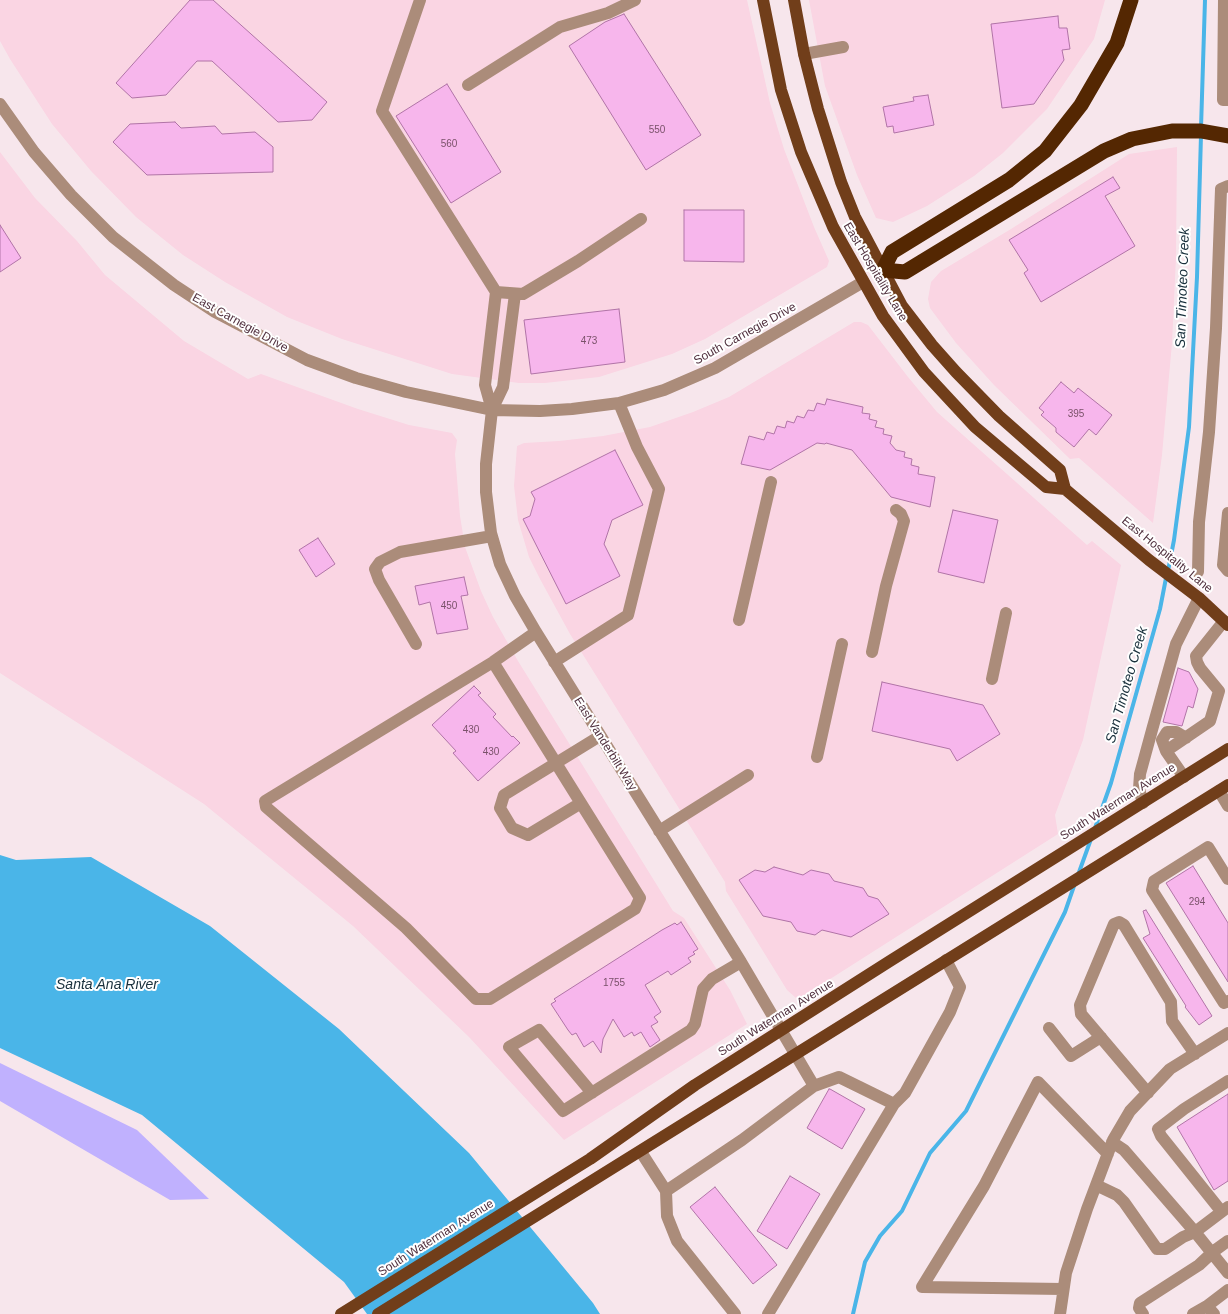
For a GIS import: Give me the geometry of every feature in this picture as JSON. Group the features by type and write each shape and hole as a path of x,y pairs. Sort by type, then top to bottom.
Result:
{"highway":[{"path":"1131,0 1117,43 1081,105 1045,151 1009,180 892,252 883,270 905,272 1104,151 1132,139 1172,131 1201,131 1228,136"}],"main road":[{"name":"East Hospitality Lane","path":"763,0 782,90 801,152 833,228 883,316 924,372 975,426 1046,487 1065,489 1148,560 1199,598 1226,623"},
{"name":"East Hospitality Lane","path":"794,0 804,54 818,109 841,182 856,217 902,306 932,345 999,416 1060,470 1065,489"},
{"name":"South Carnegie Drive","path":"863,282 883,270"},
{"name":"South Waterman Avenue","path":"341,1314 590,1159 696,1085 783,1031 897,956 1228,750"},
{"path":"378,1314 1223,788"}],"street":[{"path":"420,0 382,111 496,292 485,385 492,410"},
{"path":"468,85 560,27 608,13 635,0"},
{"path":"1224,0 1223,100 1228,100"},
{"path":"804,54 842,47"},
{"name":"East Carnegie Drive","path":"0,104 34,152 70,195 114,237 174,285 215,312 306,360 356,378 406,392 492,410"},
{"path":"1198,572 1199,522 1209,432 1216,328 1221,189 1228,186"},
{"path":"496,292 523,294 578,261 641,219"},
{"name":"South Carnegie Drive","path":"492,410 540,411 572,409 619,403 664,390 715,368 863,282"},
{"path":"492,410 503,387 515,294"},
{"path":"554,662 628,615 659,490 637,447 619,403"},
{"name":"East Vanderbilt Way","path":"492,410 486,464 486,492 492,536 500,564 511,588 554,662 783,1031 814,1086"},
{"path":"739,620 772,482"},
{"path":"872,652 886,586 904,521 902,514 896,510"},
{"path":"1228,513 1223,565 1228,571"},
{"path":"416,644 379,580 375,568 380,562 400,552 492,536"},
{"path":"1143,803 1139,789 1140,774 1152,730 1176,644 1199,598"},
{"path":"992,680 1006,613"},
{"path":"1184,778 1166,751 1210,720 1219,691 1200,668 1196,656 1226,623"},
{"path":"493,662 640,898 635,909 490,999 476,999 406,928 266,807 265,801 493,662 536,632"},
{"path":"817,757 842,644"},
{"path":"581,803 528,835 512,828 500,808 504,795 600,736"},
{"path":"659,830 748,775"},
{"path":"1223,788 1228,806"},
{"path":"1228,879 1208,847 1154,881 1152,890 1224,1003 1228,1001"},
{"path":"1148,1092 1081,1014 1080,1005 1114,924 1119,922 1124,925 1171,1002 1172,1021 1195,1054"},
{"path":"768,1314 894,1104 905,1093 950,1012 960,987 946,960"},
{"path":"592,1092 539,1030 509,1047 563,1112 691,1030 695,1024 703,989 712,979 741,962"},
{"path":"1049,1028 1071,1056 1101,1038"},
{"path":"1060,1314 1066,1273 1096,1185 1110,1148 1130,1111 1170,1069 1228,1033"},
{"path":"666,1191 742,1140 814,1086 839,1078 894,1104"},
{"path":"1096,1185 1117,1195 1124,1202 1157,1249 1165,1249 1183,1237 1195,1232 1225,1209 1160,1136 1158,1129 1184,1108 1228,1081"},
{"path":"1063,1289 922,1287 984,1186 1038,1082 1110,1148 1124,1150 1228,1273"},
{"path":"641,1152 666,1191 667,1216 676,1241 734,1314"},
{"path":"1143,1314 1139,1308 1140,1303 1199,1265 1228,1241"},
{"path":"1193,1314 1211,1310 1228,1290"}],"shaded area":[{"path":"0,0 747,0 770,103 784,149 829,261 827,267 705,339 672,354 599,377 545,383 519,383 452,374 342,339 287,317 225,282 183,255 136,217 91,171 52,124 10,59 0,41"},
{"path":"809,0 1105,0 1094,39 1047,109 1003,153 974,176 927,206 893,222 876,218 857,175 825,86"},
{"path":"1177,147 1176,257 1172,343 1162,455 1153,523 1079,458 1070,459 994,385 956,343 930,308 928,299 931,282 941,271 1129,154"},
{"path":"0,152 35,198 77,241 105,275 184,341 248,379 261,374 409,425 452,433 457,440 455,454 460,516 465,547 493,617 518,661 673,911 684,918 730,990 747,1024 564,1140 469,1037 353,926 204,804 0,673"},
{"path":"854,322 868,325 937,412 1087,545 1092,541 1121,565 1083,740 1055,815 1058,834 805,995 796,998 787,990 726,891 725,882 570,634 540,579 529,557 518,520 514,486 517,446 524,443 603,436 650,427 693,412 729,397"},
{"path":"0,1063 137,1130 209,1199 170,1200 0,1101"}],"water":[{"name":"Santa Ana River","path":"0,855 16,860 91,857 210,926 339,1029 469,1153 593,1303 600,1314 367,1314 344,1282 142,1115 0,1048"}],"building":[{"path":"190,0 213,0 327,102 312,120 278,122 212,61 197,61 166,95 132,98 116,83"},
{"path":"624,14 701,135 646,170 569,46 605,22"},
{"path":"1058,16 1059,28 1067,28 1070,49 1062,50 1064,60 1034,104 1002,108 991,24"},
{"path":"447,84 501,172 451,203 396,116"},
{"path":"928,95 934,125 894,133 893,126 887,127 883,107 914,101 913,97"},
{"path":"175,122 181,128 215,126 222,134 255,132 273,147 273,172 147,175 113,142 130,124"},
{"path":"1113,177 1120,188 1105,196 1135,246 1041,302 1024,273 1028,270 1009,240"},
{"path":"684,210 744,210 744,262 684,261"},
{"path":"0,225 21,258 0,272"},
{"path":"619,309 625,362 531,374 524,320"},
{"path":"1061,382 1074,393 1078,388 1112,415 1096,435 1089,429 1074,447 1056,432 1056,428 1041,415 1044,412 1039,408"},
{"path":"827,399 863,407 862,413 870,414 869,419 877,421 875,427 884,429 883,434 892,436 890,443 896,450 905,452 904,457 912,459 911,465 919,467 918,474 935,477 930,507 891,497 852,450 826,443 817,443 770,470 741,464 749,436 764,440 767,432 774,434 777,426 785,428 787,421 794,423 797,416 804,418 808,410 814,411 817,403 825,405"},
{"path":"615,450 643,505 612,520 604,544 620,576 566,604 523,519 530,516 535,499 531,492"},
{"path":"953,510 998,520 984,583 938,572"},
{"path":"318,538 335,564 316,577 299,550"},
{"path":"464,577 468,595 461,596 468,629 437,634 430,602 419,605 415,586"},
{"path":"1178,668 1189,672 1198,689 1193,708 1188,706 1182,726 1163,722"},
{"path":"882,682 983,705 1000,734 957,761 950,749 872,731"},
{"path":"474,686 481,693 478,695 496,714 493,717 520,743 478,781 453,753 456,751 432,725"},
{"path":"1193,866 1228,923 1228,982 1166,883"},
{"path":"774,867 803,875 811,870 829,874 834,881 863,888 868,896 878,899 889,914 851,937 822,930 815,935 797,931 791,922 763,916 739,880 755,870 765,872"},
{"path":"1146,910 1212,1016 1199,1025 1185,1007 1143,938 1150,934 1143,911"},
{"path":"681,922 698,949 693,952 695,954 688,958 691,962 671,975 668,971 645,985 661,1012 654,1017 658,1022 651,1026 660,1040 650,1047 641,1032 634,1036 632,1032 624,1037 613,1019 603,1039 601,1053 593,1041 584,1047 576,1033 572,1035 568,1030 551,1004 556,1001 554,999 662,930"},
{"path":"829,1089 865,1109 842,1149 807,1128"},
{"path":"1228,1094 1228,1181 1214,1190 1177,1127"},
{"path":"790,1176 820,1194 787,1249 757,1231"},
{"path":"715,1187 777,1265 753,1284 690,1207"}],"waterway":[{"name":"San Timoteo Creek","path":"1201,128 1205,0"},
{"name":"San Timoteo Creek","path":"1168,571 1189,427 1197,277 1201,135"},
{"name":"San Timoteo Creek","path":"1095,828 1111,783 1160,609 1166,578"},
{"name":"San Timoteo Creek","path":"1078,875 1091,839"},
{"name":"San Timoteo Creek","path":"853,1314 865,1262 880,1236 902,1211 930,1153 966,1111 1065,912 1074,886"}]}
